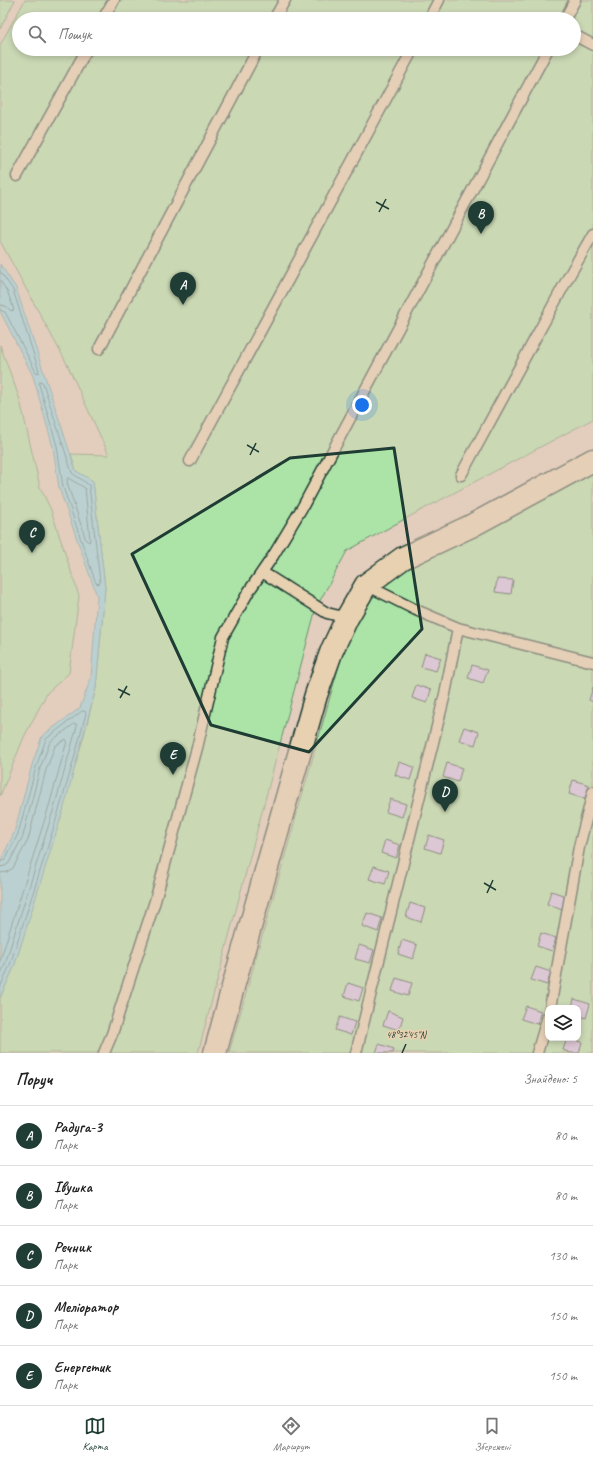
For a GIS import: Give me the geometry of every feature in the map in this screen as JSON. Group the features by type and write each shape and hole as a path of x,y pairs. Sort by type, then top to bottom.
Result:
{"street":[{"path":"215,1053 316,695 332,650 347,618 366,585 403,558 471,526 593,460"}],"lane":[{"path":"107,12 114,0"},
{"path":"278,12 284,0"},
{"path":"433,12 439,0"},
{"path":"569,12 575,0"},
{"path":"581,38 593,45"},
{"path":"17,176 83,56"},
{"path":"99,349 254,56"},
{"path":"190,461 408,56"},
{"path":"104,1053 112,1034 155,901 197,748 223,637 249,591 303,506 544,56"},
{"path":"461,475 593,234"},
{"path":"262,572 327,613 347,618"},
{"path":"366,585 416,610 458,628 593,662"},
{"path":"356,1053 443,702 458,628"},
{"path":"551,1005 579,847 593,792"},
{"path":"537,1053 545,1026"}],"highlighted area":[{"path":"394,448 422,629 309,752 211,725 132,554 290,458"}],"green space":[{"path":"0,0 15,0 0,29"},
{"path":"25,0 593,0 593,419 347,551 316,608 198,1053 0,1053 0,998 14,967 83,739 96,688 105,588 93,482 76,471 71,454 109,455 66,362 0,241 0,45 12,23 12,56 581,56 581,12 18,12"},
{"path":"0,345 20,400 40,487 51,510 79,596 69,673 47,693 24,737 0,796"},
{"path":"593,462 593,1053 229,1053 353,616 390,561"}],"water":[{"path":"0,264 16,288 76,471 93,481 105,588 96,688 63,811 14,967 0,998 0,862 14,833 32,765 42,736 80,708 91,678 97,596 59,488 53,447 33,376 0,311"}],"building":[{"path":"497,579 513,580 511,594 495,592"},
{"path":"425,653 441,658 436,671 421,667"},
{"path":"472,665 488,670 483,683 468,678"},
{"path":"416,685 431,690 427,703 412,698"},
{"path":"593,687 593,702 589,700"},
{"path":"464,727 479,732 475,745 459,740"},
{"path":"399,762 414,767 410,780 395,775"},
{"path":"447,763 462,768 458,782 443,777"},
{"path":"573,780 589,785 585,799 569,794"},
{"path":"390,799 406,804 402,817 386,812"},
{"path":"429,835 444,840 440,853 425,848"},
{"path":"385,840 400,845 396,858 381,853"},
{"path":"374,866 389,871 385,884 369,879"},
{"path":"551,891 566,896 562,910 547,904"},
{"path":"410,903 425,908 421,922 406,917"},
{"path":"367,913 382,918 378,932 362,926"},
{"path":"541,933 556,938 552,951 537,946"},
{"path":"402,940 417,945 413,959 398,954"},
{"path":"359,945 374,950 370,963 355,959"},
{"path":"536,967 551,972 547,985 531,980"},
{"path":"396,978 412,983 408,996 392,991"},
{"path":"348,983 363,988 359,1001 344,996"},
{"path":"574,999 590,1004 586,1018 581,1016 581,1005 573,1005"},
{"path":"526,1006 541,1011 537,1024 521,1019"},
{"path":"388,1011 403,1017 399,1030 383,1025"},
{"path":"340,1017 355,1022 351,1035 335,1030"},
{"path":"566,1041 582,1042 579,1053 571,1053 563,1050"},
{"path":"379,1044 394,1049 393,1053 376,1053"}],"place":[{"name":"Івушка","path":"481,234"},
{"name":"Радуга-3","path":"183,305"},
{"name":"Речник","path":"32,553"},
{"name":"Енергетик","path":"173,775"},
{"name":"Меліоратор","path":"445,812"}]}
